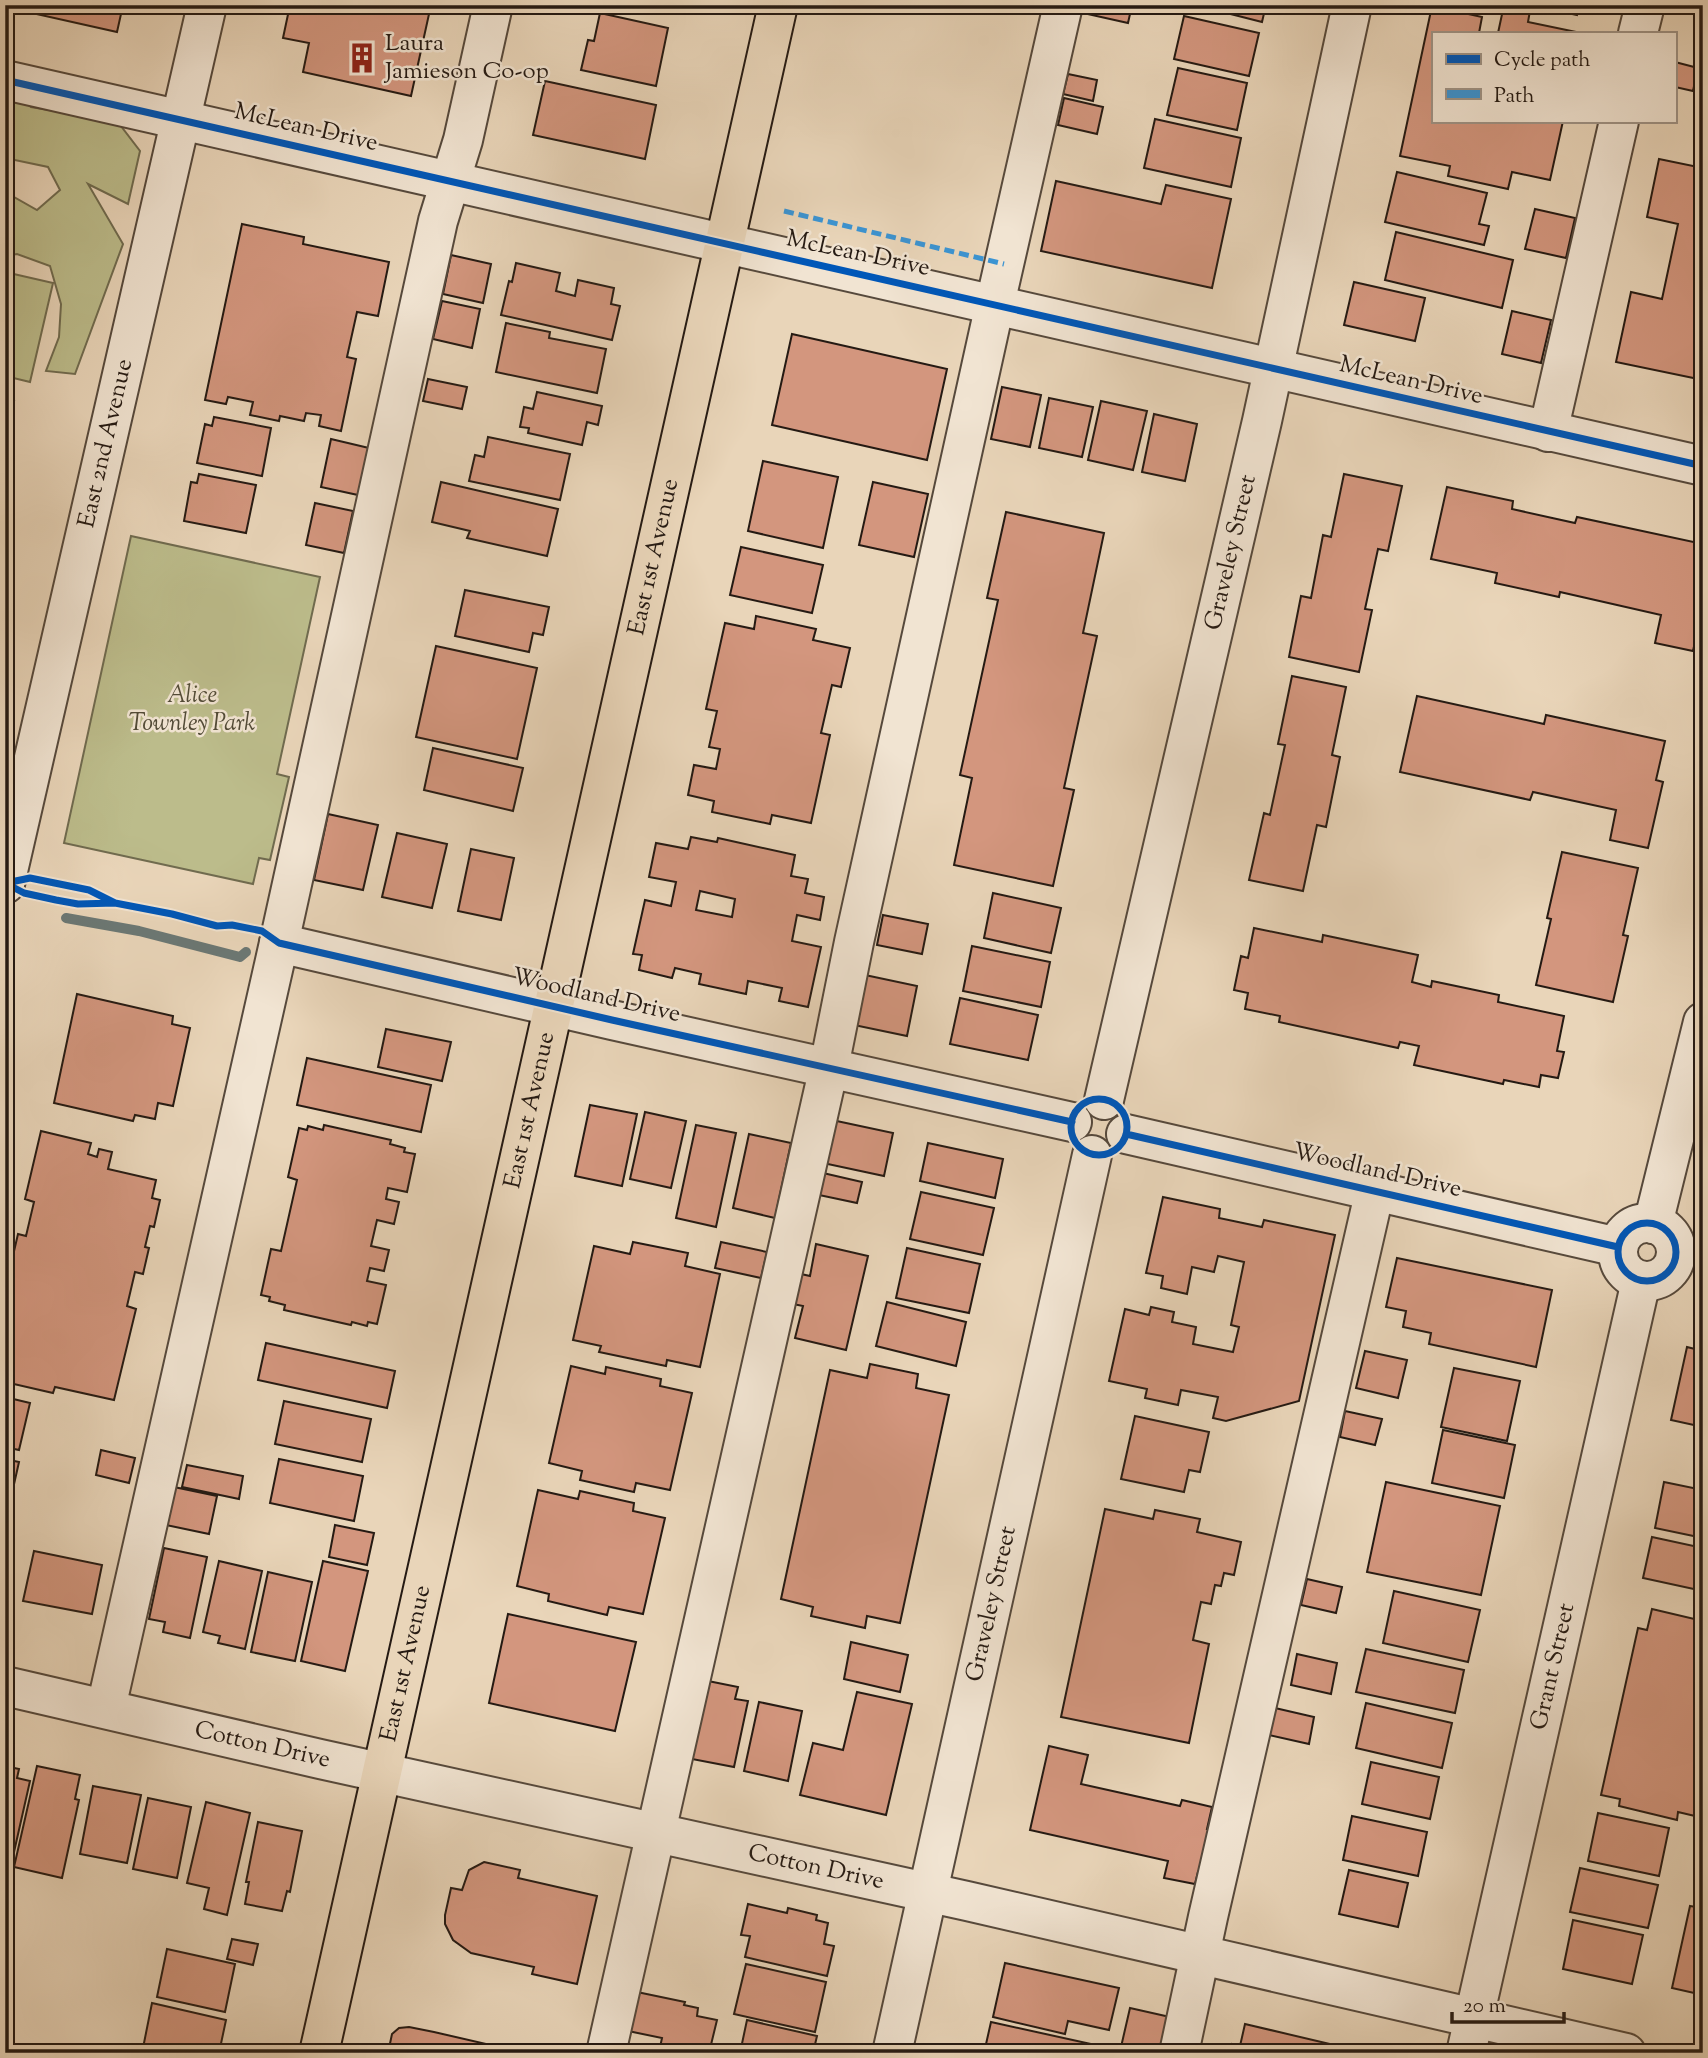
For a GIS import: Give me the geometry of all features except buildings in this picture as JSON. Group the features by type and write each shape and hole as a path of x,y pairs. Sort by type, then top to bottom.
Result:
{"main road":[{"name":"East 1st Avenue","path":"319,2053 778,5"}],"street":[{"name":"East 2nd Avenue","path":"5,883 207,5"},
{"path":"106,1709 438,221 463,140 493,5"},
{"path":"606,2053 829,1067 857,928 1063,5"},
{"name":"Graveley Street","path":"1104,1100 1274,369 1352,5"},
{"path":"1639,32 1645,5"},
{"name":"McLean Drive","path":"5,80 1703,466"},
{"path":"1548,432 1619,122"},
{"name":"Woodland Drive","path":"279,943 1072,1122"},
{"path":"1653,1224 1703,1022"},
{"path":"1104,1100 1115,1104 1123,1112 1127,1123 1126,1134 1122,1144 1114,1152 1092,1155 1075,1142 1072,1122 1083,1104 1104,1100"},
{"name":"Woodland Drive","path":"1126,1134 1618,1247"},
{"name":"Graveley Street","path":"892,2053 1092,1155"},
{"path":"1179,2053 1375,1190"},
{"path":"1653,1224 1664,1228 1675,1248 1689,1263 1670,1269 1662,1277 1641,1281 1622,1268 1618,1247 1622,1236 1631,1227 1653,1224"},
{"name":"Grant Street","path":"1470,2035 1641,1281"},
{"name":"Cotton Drive","path":"5,1686 1200,1954 1470,2035 1626,2053"}],"green space":[{"path":"5,75 31,107 117,121 140,151 128,204 88,184 123,244 75,374 46,371 59,337 61,304 50,266 17,254 5,256 5,192 37,210 60,190 48,167 5,158"},
{"path":"5,272 53,283 30,382 5,376"},
{"name":"Alice Townley Park","path":"131,536 320,577 277,774 289,777 270,860 259,858 253,884 64,843"}],"waterway":[{"path":"66,918 139,931 240,957 246,952"}],"marked path":[{"path":"784,211 1004,264"}],"cycle path":[{"path":"5,80 1703,466"},
{"path":"6,883 30,878 89,890 115,903"},
{"path":"5,883 24,893 56,900 78,904 115,903 217,926 232,925 262,931 279,943 1072,1122"},
{"path":"1099,1099 1110,1101 1119,1107 1125,1116 1127,1127 1125,1138 1119,1147 1110,1153 1099,1155 1088,1153 1079,1147 1073,1138 1071,1127 1073,1116 1079,1107 1088,1101 1099,1099"},
{"path":"1126,1134 1618,1247"},
{"path":"1647,1223 1658,1225 1671,1236 1676,1252 1674,1263 1663,1276 1647,1281 1636,1279 1623,1268 1618,1252 1620,1241 1631,1228 1647,1223"}],"place":[{"name":"Laura Jamieson Co-op","path":"362,58"}]}
